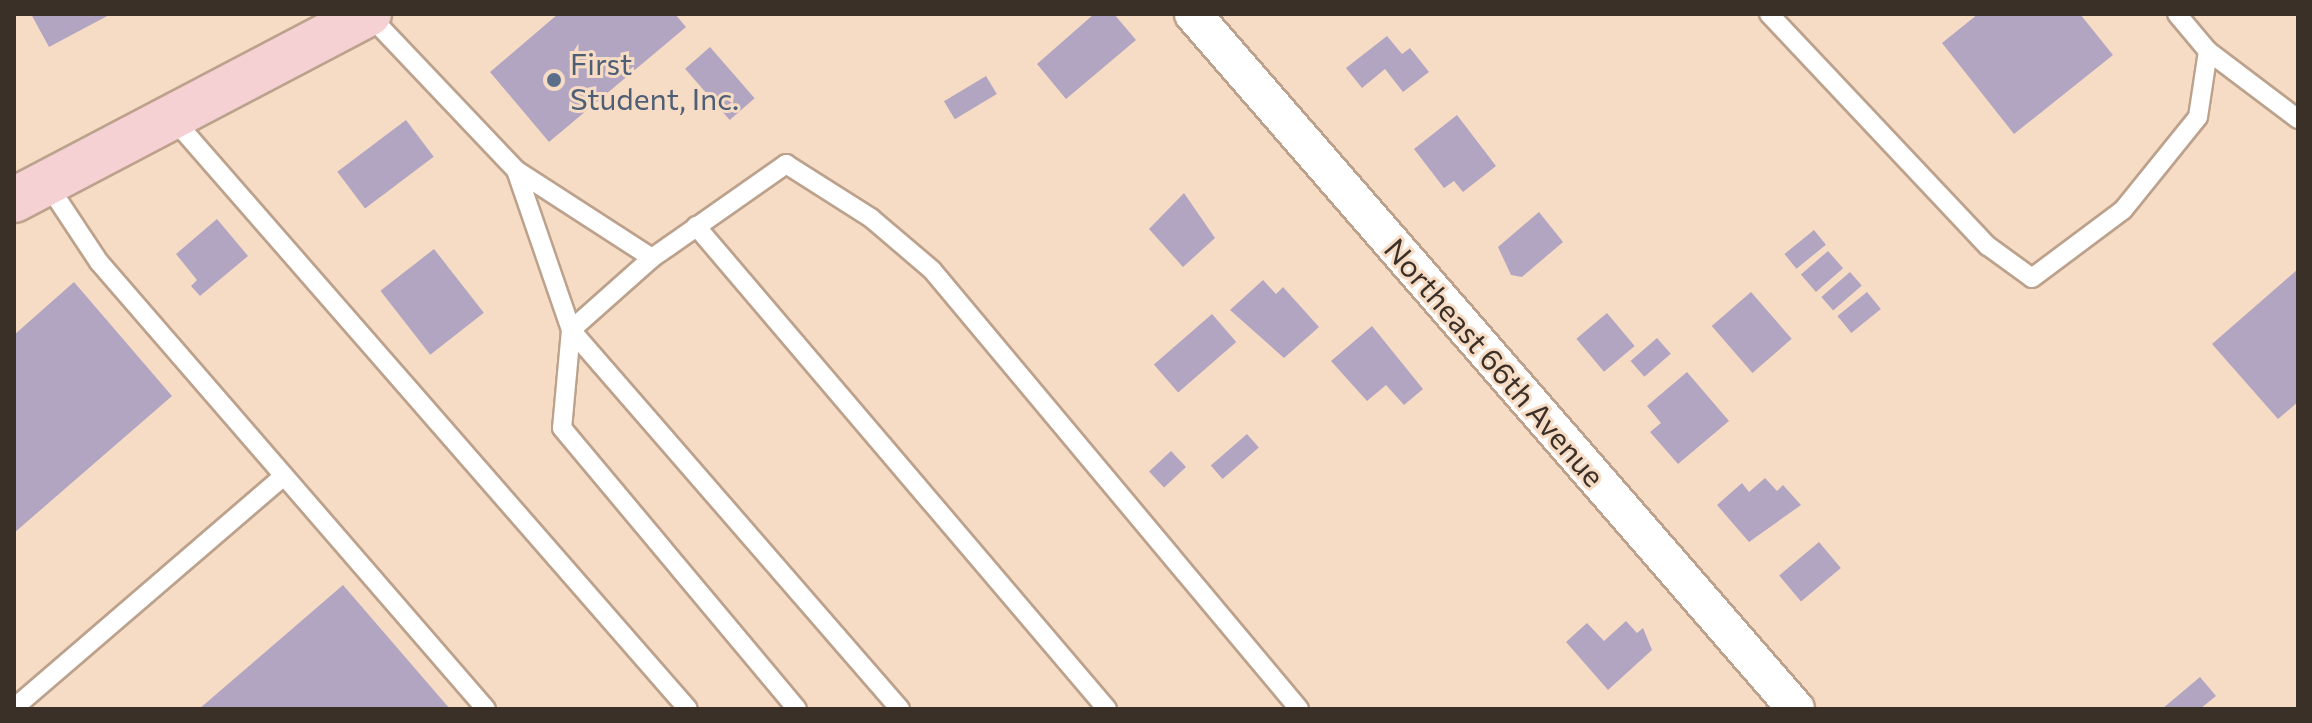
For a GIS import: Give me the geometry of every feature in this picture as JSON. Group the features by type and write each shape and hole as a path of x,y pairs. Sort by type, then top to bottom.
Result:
{"main road":[{"path":"31,192 175,121 369,14"}],"street":[{"name":"Northeast 66th Avenue","path":"1193,14 1796,709"}],"lane":[{"path":"369,14 516,170 652,258"},
{"path":"1769,14 1988,246 2032,278 2123,210 2198,117 2208,51"},
{"path":"2177,14 2208,51 2298,119"},
{"path":"175,121 688,709"},
{"path":"797,709 562,428 571,330 652,258 786,164 871,218 932,270 1299,709"},
{"path":"516,170 571,330 900,709"},
{"path":"31,192 99,262 486,709"},
{"path":"696,226 1107,709"},
{"path":"14,708 284,476"}],"building":[{"path":"31,14 111,14 49,47"},
{"path":"558,14 675,14 686,27 549,142 490,72"},
{"path":"1094,14 1114,14 1136,40 1066,99 1037,64"},
{"path":"1978,14 2080,14 2113,55 2014,134 1942,43"},
{"path":"1387,36 1402,54 1410,48 1429,72 1403,92 1385,69 1362,88 1346,68"},
{"path":"710,47 755,98 730,120 685,69"},
{"path":"986,76 997,94 955,119 944,101"},
{"path":"1457,115 1496,166 1463,192 1454,181 1444,188 1414,149"},
{"path":"406,120 434,157 365,208 337,172"},
{"path":"1184,193 1215,238 1183,267 1149,229"},
{"path":"1539,212 1563,242 1522,277 1511,275 1498,247"},
{"path":"217,219 248,256 200,296 191,286 197,280 176,254"},
{"path":"1814,230 1826,245 1796,269 1784,254"},
{"path":"434,249 484,313 430,355 380,291"},
{"path":"1828,251 1843,268 1816,292 1801,275"},
{"path":"2298,269 2298,402 2278,419 2212,344"},
{"path":"1850,272 1862,286 1833,311 1821,297"},
{"path":"1263,280 1276,294 1283,287 1319,327 1284,358 1230,310"},
{"path":"74,282 172,396 14,533 14,335"},
{"path":"1751,292 1792,339 1752,373 1712,326"},
{"path":"1867,292 1881,309 1851,333 1837,316"},
{"path":"1607,313 1635,346 1604,372 1576,339"},
{"path":"1212,314 1236,342 1178,392 1154,365"},
{"path":"1372,326 1423,389 1404,405 1386,385 1367,401 1331,361"},
{"path":"1657,338 1671,354 1644,377 1631,361"},
{"path":"1687,372 1729,421 1678,464 1650,432 1661,423 1647,406"},
{"path":"1247,434 1259,448 1223,479 1211,465"},
{"path":"1171,451 1186,467 1164,488 1149,471"},
{"path":"1765,478 1777,491 1783,485 1801,505 1749,542 1717,505 1742,483 1749,492"},
{"path":"1819,542 1841,568 1801,601 1779,575"},
{"path":"343,585 450,709 199,709"},
{"path":"1626,621 1637,633 1643,628 1652,650 1608,690 1566,642 1587,623 1604,641"},
{"path":"2200,677 2216,696 2200,709 2162,709"}],"place":[{"name":"First Student, Inc.","path":"554,80"}]}
